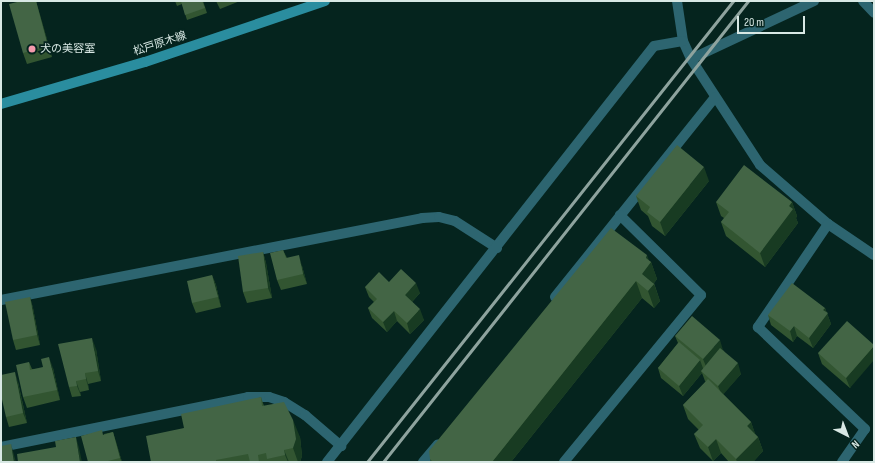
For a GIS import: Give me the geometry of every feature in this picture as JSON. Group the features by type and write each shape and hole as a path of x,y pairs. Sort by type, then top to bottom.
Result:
{"main road":[{"name":"松戸原木線","path":"1,104 144,62 325,1"}],"street":[{"path":"677,1 683,41 691,59 760,165 828,224 874,255"},
{"path":"691,59 814,1"},
{"path":"863,1 874,13"},
{"path":"327,462 497,248 654,46 683,41"},
{"path":"546,308 715,97"},
{"path":"564,462 701,295 620,216"},
{"path":"1,300 422,218 439,217 455,221 497,248"},
{"path":"828,224 758,327 870,432 842,462"},
{"path":"1,447 248,397 262,397 284,402 305,415 341,446"},
{"path":"423,462 443,437"}],"building":[{"path":"21,1 36,1 48,46 23,53 9,4"},
{"path":"181,1 202,1 205,8 185,15"},
{"path":"677,145 704,167 660,222 647,212 650,207 636,196"},
{"path":"744,165 792,202 789,206 793,209 760,253 721,222 729,212 716,202"},
{"path":"611,228 647,255 646,258 651,262 642,274 654,284 648,291 636,281 492,462 433,462 430,459 429,451"},
{"path":"283,250 286,258 299,255 303,274 277,280 270,253"},
{"path":"263,252 268,288 243,292 238,256"},
{"path":"401,269 416,283 405,295 420,309 407,323 394,311 383,322 368,308 377,299 365,287 379,272 389,282"},
{"path":"212,275 218,297 192,303 187,281"},
{"path":"792,283 825,308 823,310 828,313 809,338 794,326 790,331 768,315"},
{"path":"30,297 37,335 13,340 5,302"},
{"path":"692,316 720,340 703,359 675,336"},
{"path":"847,321 874,346 846,378 818,353"},
{"path":"92,338 98,371 85,373 86,379 76,381 77,386 69,387 58,344"},
{"path":"679,342 700,360 679,386 658,368"},
{"path":"720,348 738,363 718,386 701,371"},
{"path":"49,357 57,390 23,397 16,365 29,362 30,370 43,367 41,359"},
{"path":"15,372 23,413 6,417 1,395 1,375"},
{"path":"708,379 751,422 747,426 758,437 736,459 716,439 708,447 694,434 703,425 683,405"},
{"path":"261,397 262,406 284,402 293,420 296,439 293,448 284,450 285,455 267,459 266,453 258,455 259,462 250,462 248,454 216,460 216,462 151,462 146,436 184,428 181,414"},
{"path":"102,430 103,435 113,432 120,458 104,462 88,462 81,436"},
{"path":"76,437 80,462 18,462 17,454 56,447 55,441"},
{"path":"11,444 14,462 1,462 1,446"}],"railway":[{"path":"367,462 733,1"},
{"path":"383,462 748,1"}],"place":[{"name":"犬の美容室","path":"32,49"}]}
